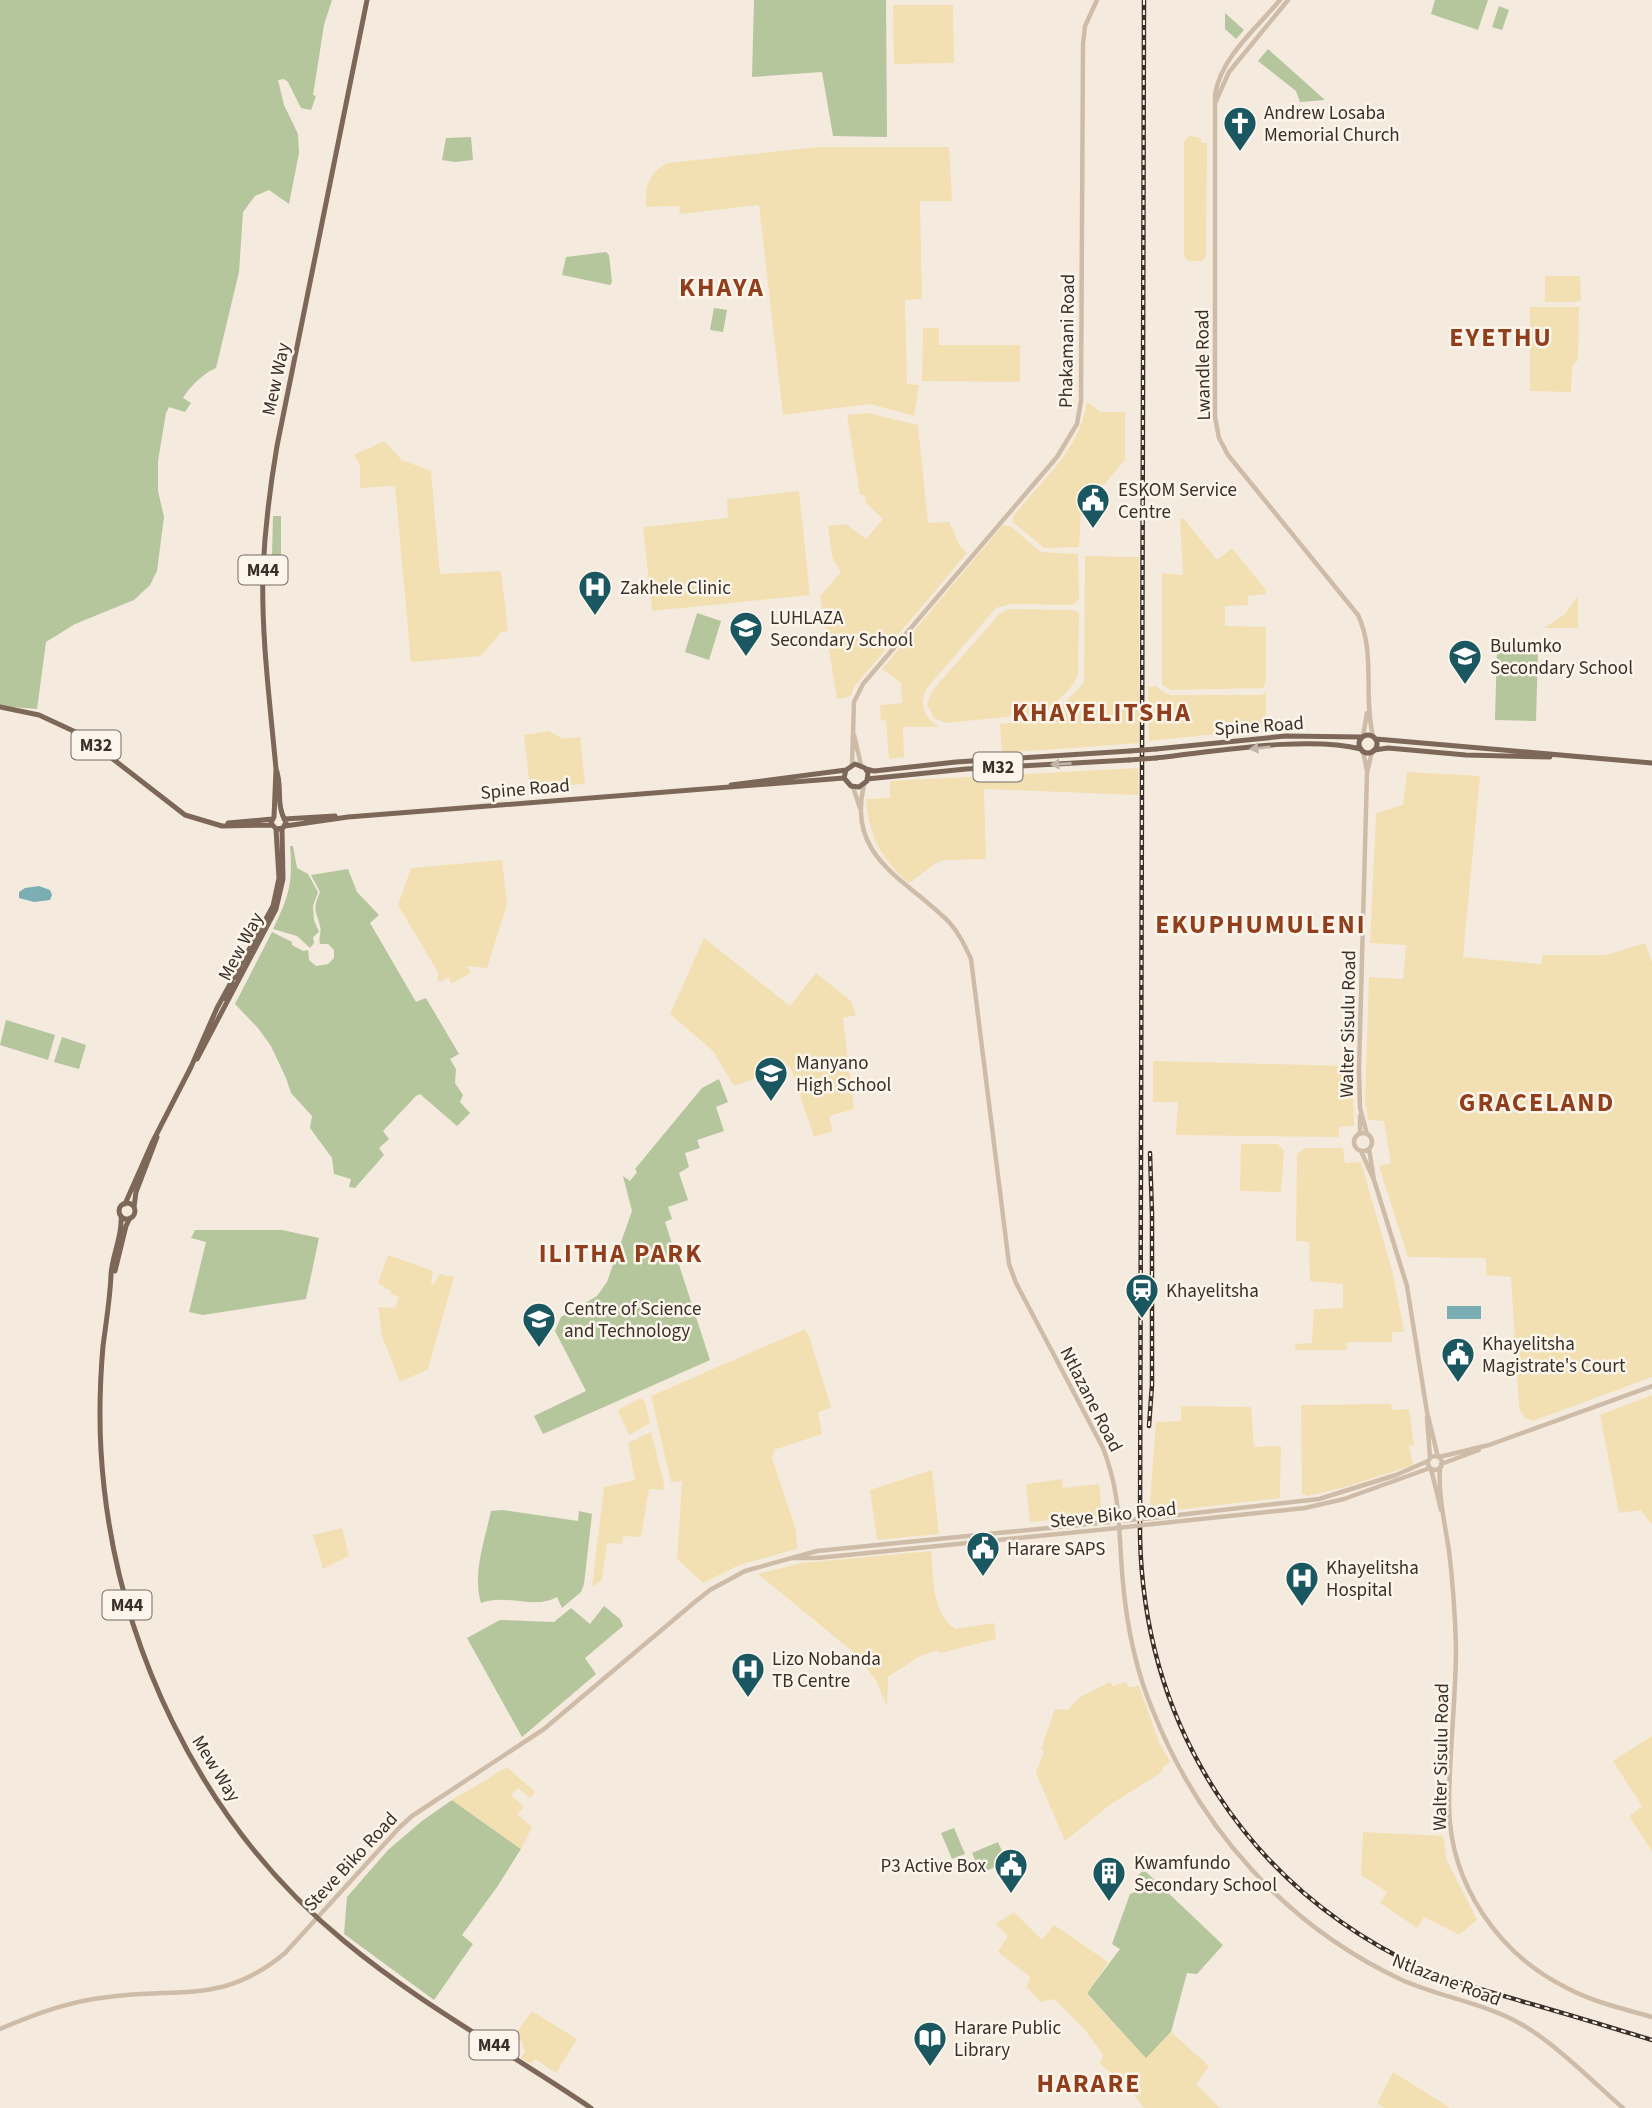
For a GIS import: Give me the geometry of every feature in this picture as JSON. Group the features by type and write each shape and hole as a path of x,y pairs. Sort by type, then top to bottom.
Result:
{"main road":[{"name":"Mew Way","path":"367,0 277,446 267,515 264,606 276,769 279,878 276,896 266,920 232,978 125,1204 120,1209 101,1375 101,1447 111,1536 127,1604 161,1698 196,1765 246,1841 317,1917 402,1985 591,2108"},
{"name":"Spine Road","path":"0,707 39,715 82,735 185,815 222,826 844,778"},
{"name":"Spine Road","path":"852,765 874,771 1286,736 1362,737 1652,763"},
{"path":"1362,737 1359,743 1362,750"},
{"path":"1373,751 1377,745 1374,738"},
{"name":"Spine Road","path":"853,787 866,782 966,769 1129,760 1291,745 1338,745 1373,751 1388,748 1500,757 1581,757"},
{"path":"852,765 846,770 844,778 846,783 853,787"},
{"path":"863,767 866,782"},
{"name":"Spine Road","path":"704,789 846,770"},
{"name":"Mew Way","path":"191,1067 261,942 276,909 282,888 284,863 278,823"},
{"path":"218,1021 232,978 238,976 261,942"},
{"name":"Mew Way","path":"112,1280 126,1226 135,1213 136,1192 158,1134"},
{"path":"125,1204 134,1207"},
{"path":"121,1216 130,1218"}],"street":[{"name":"Phakamani Road","path":"852,765 854,702 863,684 1057,457 1077,424 1081,401 1083,38 1088,18 1097,0"},
{"name":"Lwandle Road","path":"1280,0 1226,62 1217,82 1214,390 1217,430 1228,455 1359,615 1367,641 1368,702 1374,738"},
{"name":"Lwandle Road","path":"1216,103 1229,72 1288,0"},
{"name":"Lwandle Road","path":"1362,737 1368,702"},
{"name":"Phakamani Road","path":"853,731 863,767"},
{"name":"Walter Sisulu Road","path":"1360,1134 1359,1070 1367,772 1362,750"},
{"name":"Walter Sisulu Road","path":"1367,772 1373,751"},
{"name":"Ntlazane Road","path":"860,808 866,782"},
{"name":"Ntlazane Road","path":"853,787 864,832 877,858 892,876 950,924 971,959 976,982 1009,1264 1016,1283 1103,1448 1112,1471 1118,1496 1123,1581 1133,1644 1152,1709 1185,1780 1242,1860 1282,1900 1320,1931 1363,1959 1402,1979 1521,2024 1539,2036 1623,2108"},
{"name":"Walter Sisulu Road","path":"1360,1108 1367,1134"},
{"path":"1374,1181 1369,1149 1372,1142 1367,1134 1360,1134 1355,1144 1361,1151 1374,1181 1405,1278 1427,1412 1439,1457"},
{"path":"1361,1151 1369,1149"},
{"path":"1441,1466 1489,1445 1652,1386"},
{"path":"1427,1412 1429,1459 1489,1445"},
{"name":"Walter Sisulu Road","path":"1439,1457 1453,1584 1455,1635 1449,1807 1451,1833 1461,1872 1471,1896 1493,1929 1534,1969 1569,1990 1652,2017"},
{"name":"Walter Sisulu Road","path":"1429,1459 1444,1517"},
{"name":"Steve Biko Road","path":"1153,1521 1319,1499 1396,1475 1429,1459"},
{"name":"Steve Biko Road","path":"0,2028 41,2012 89,2000 132,1994 205,1992 233,1985 258,1973 276,1961 412,1816 549,1726 710,1590 745,1571 817,1551 1305,1508 1344,1499 1441,1466"}],"green space":[{"path":"0,0 332,0 324,25 313,95 316,96 311,110 301,108 288,82 284,79 278,80 284,105 298,134 299,153 289,204 269,190 255,196 243,212 239,272 216,368 186,393 183,398 191,403 185,412 169,407 166,413 158,461 158,491 164,517 157,571 150,585 134,600 75,624 46,642 37,709 0,706"},
{"path":"754,0 886,0 887,137 833,136 822,72 752,77"},
{"path":"1435,0 1488,0 1478,30 1431,14"},
{"path":"1499,6 1509,10 1502,30 1492,27"},
{"path":"1225,13 1244,30 1236,39 1225,29"},
{"path":"1268,49 1325,100 1300,102 1296,91 1258,61"},
{"path":"471,137 473,160 442,160 446,138"},
{"path":"606,252 609,255 610,285 562,275 566,257"},
{"path":"714,308 727,310 723,332 710,330"},
{"path":"273,516 281,516 281,556 272,556"},
{"path":"697,613 721,621 709,660 685,652"},
{"path":"1497,647 1538,648 1536,721 1495,720"},
{"path":"290,846 293,846 297,868 308,874 318,892 313,906 314,920 319,932 313,937 314,943 310,948 297,936 273,929 289,889"},
{"path":"348,869 357,892 379,915 370,923 416,1002 426,998 459,1054 450,1059 456,1069 455,1083 463,1095 460,1102 470,1113 457,1126 420,1094 416,1096 383,1131 389,1139 379,1148 384,1155 355,1188 349,1187 351,1179 334,1174 332,1158 310,1128 312,1116 291,1093 271,1046 235,1004 272,932 303,951 308,950 309,960 316,966 328,964 334,958 334,950 328,944 320,944 320,928 315,907 320,892 311,875"},
{"path":"6,1020 55,1035 48,1060 0,1045"},
{"path":"62,1037 86,1045 79,1069 54,1062"},
{"path":"719,1079 728,1102 716,1107 724,1131 697,1140 700,1148 685,1153 689,1167 679,1173 688,1200 668,1207 672,1219 665,1222 710,1360 543,1434 534,1416 586,1391 555,1331 561,1317 597,1296 607,1282 632,1211 623,1176 630,1181 637,1172 635,1169 702,1088"},
{"path":"195,1230 282,1230 319,1238 306,1299 203,1315 189,1312 206,1242 191,1238"},
{"path":"503,1510 578,1521 579,1511 592,1514 584,1584 581,1592 562,1608 557,1597 539,1602 490,1600 481,1603 479,1569 491,1511"},
{"path":"604,1606 620,1619 623,1626 585,1658 596,1674 522,1737 467,1638 500,1620 554,1622 571,1608 590,1624"},
{"path":"452,1800 521,1849 462,1935 473,1944 434,2000 344,1934 347,1897 388,1850"},
{"path":"954,1828 965,1854 952,1859 941,1833"},
{"path":"998,1842 1007,1862 981,1873 972,1853"},
{"path":"1144,1870 1223,1945 1197,1974 1187,1973 1171,2032 1146,2059 1087,1993 1120,1949 1112,1944 1130,1894 1138,1891 1137,1876"}],"sand":[{"path":"893,5 953,5 954,63 894,64"},
{"path":"1189,136 1201,138 1201,143 1207,143 1206,256 1203,261 1188,261 1184,255 1184,142"},
{"path":"818,147 949,147 952,201 920,201 922,299 905,300 907,384 919,385 914,416 870,404 783,415 759,205 680,214 679,206 646,207 649,181 656,171 668,163"},
{"path":"1545,276 1580,276 1581,300 1545,302"},
{"path":"1530,307 1579,307 1578,360 1572,366 1571,392 1530,391"},
{"path":"923,328 939,328 939,345 1020,345 1020,382 922,381"},
{"path":"1087,402 1101,412 1125,412 1125,460 1081,512 1079,547 1044,548 1013,522 1013,517 1067,451 1076,436"},
{"path":"868,413 918,425 928,523 949,522 960,546 967,553 854,687 851,696 837,699 820,596 841,572 832,557 828,526 846,524 866,539 883,519 866,503 865,495 860,495 847,415"},
{"path":"384,441 402,460 431,471 440,574 501,571 508,631 501,632 481,656 411,662 395,486 360,488 360,466 354,455"},
{"path":"799,491 810,595 652,611 643,527 728,518 727,499"},
{"path":"1180,519 1184,519 1217,560 1232,548 1266,590 1266,594 1248,596 1248,605 1225,606 1225,626 1266,627 1266,681 1263,688 1171,690 1162,685 1162,573 1183,575"},
{"path":"1003,525 1010,526 1041,552 1078,554 1079,599 1073,605 1011,604 996,608 924,694 924,710 939,727 903,727 904,757 889,759 886,721 881,720 880,705 902,703 901,683 882,669"},
{"path":"1085,556 1139,557 1139,743 1002,753 1000,724 1042,720 1084,683"},
{"path":"1578,596 1578,628 1544,628 1565,614"},
{"path":"1008,609 1073,610 1079,613 1078,674 1071,686 1054,703 1035,714 946,723 934,718 927,704 933,690 998,615"},
{"path":"1157,686 1170,695 1261,695 1266,692 1266,729 1149,741 1148,687"},
{"path":"549,731 563,739 580,737 585,784 530,788 524,735"},
{"path":"1138,768 1138,795 984,789 986,859 944,860 909,883 891,866 878,846 867,812 866,799 890,798 890,781"},
{"path":"1407,772 1480,776 1463,957 1541,964 1543,955 1606,955 1645,943 1652,962 1652,1377 1533,1421 1525,1418 1519,1408 1511,1277 1486,1275 1486,1258 1408,1257 1379,1166 1391,1163 1384,1121 1368,1120 1365,1101 1369,977 1403,979 1406,945 1370,943 1376,813 1403,805"},
{"path":"502,860 507,904 487,968 467,966 471,973 451,984 449,977 439,982 439,974 398,905 411,868"},
{"path":"704,938 790,1006 816,973 851,1001 856,1015 843,1018 854,1109 829,1116 833,1131 814,1137 790,1066 734,1086 713,1051 670,1014"},
{"path":"1153,1061 1352,1066 1354,1126 1339,1127 1339,1137 1176,1135 1178,1102 1153,1102"},
{"path":"1241,1144 1278,1144 1284,1151 1281,1192 1240,1191"},
{"path":"1305,1148 1343,1148 1345,1163 1361,1162 1393,1274 1404,1332 1392,1332 1392,1342 1347,1342 1347,1350 1295,1350 1295,1344 1312,1343 1314,1309 1343,1308 1343,1284 1310,1281 1309,1242 1296,1241 1297,1154"},
{"path":"388,1255 433,1271 431,1284 434,1284 440,1274 454,1277 428,1369 400,1382 382,1336 378,1307 395,1308 399,1297 378,1283"},
{"path":"805,1329 831,1407 818,1413 822,1434 775,1448 772,1458 796,1530 797,1549 739,1565 703,1583 677,1559 682,1481 671,1482 651,1396"},
{"path":"1652,1395 1652,1525 1641,1510 1619,1513 1600,1415"},
{"path":"640,1398 645,1402 650,1423 629,1435 618,1410"},
{"path":"1391,1404 1392,1410 1409,1409 1414,1445 1409,1446 1413,1465 1349,1486 1308,1496 1302,1494 1301,1405"},
{"path":"1181,1406 1251,1407 1254,1447 1281,1446 1280,1498 1149,1513 1156,1422 1181,1421"},
{"path":"651,1432 664,1484 663,1490 649,1489 641,1537 623,1536 622,1544 607,1543 602,1580 592,1587 604,1487 635,1480 628,1443"},
{"path":"932,1470 939,1534 877,1540 870,1490"},
{"path":"1062,1479 1063,1488 1099,1484 1102,1516 1030,1522 1026,1484"},
{"path":"342,1528 349,1556 323,1569 313,1535"},
{"path":"931,1551 935,1594 947,1622 955,1629 994,1623 996,1639 941,1653 937,1650 918,1657 888,1677 887,1707 876,1680 852,1651 758,1574 801,1563"},
{"path":"1110,1682 1113,1686 1126,1682 1128,1687 1139,1686 1159,1742 1170,1762 1163,1767 1162,1772 1111,1804 1065,1841 1036,1773 1044,1751 1041,1749 1055,1709 1068,1710 1080,1697"},
{"path":"1652,1736 1652,1851 1629,1816 1642,1806 1613,1761"},
{"path":"507,1767 535,1792 530,1798 518,1788 511,1795 524,1807 517,1814 532,1827 521,1849 452,1800"},
{"path":"1363,1832 1443,1836 1447,1861 1477,1920 1459,1935 1424,1917 1417,1928 1380,1903 1387,1892 1361,1875"},
{"path":"1014,1912 1042,1940 1054,1925 1108,1962 1087,1994 1146,2058 1171,2032 1209,2066 1196,2084 1220,2108 1144,2108 1127,2086 1100,2064 1103,2055 1085,2030 1054,1999 1040,2002 1027,1987 1030,1977 998,1952 1008,1936 996,1924"},
{"path":"532,2011 577,2039 556,2073 535,2059 531,2064 521,2058 525,2052 522,2042 514,2036"},
{"path":"1393,2072 1449,2108 1384,2108 1377,2103"}],"water":[{"path":"39,886 50,890 50,900 34,902 19,898 19,892 25,888"},
{"path":"1447,1306 1481,1306 1481,1319 1447,1319"}],"railway":[{"path":"1144,0 1140,1536 1146,1606 1161,1673 1185,1736 1217,1794 1258,1847 1306,1894 1361,1935 1423,1969 1448,1979 1652,2040"},
{"path":"1149,1426 1152,1385 1150,1153"}],"place":[{"name":"Andrew Losaba Memorial Church","path":"1240,153"},
{"name":"ESKOM Service Centre","path":"1093,530"},
{"name":"Zakhele Clinic","path":"595,617"},
{"name":"LUHLAZA Secondary School","path":"746,658"},
{"name":"Bulumko Secondary School","path":"1465,686"},
{"name":"Manyano High School","path":"771,1103"},
{"name":"Khayelitsha","path":"1142,1320"},
{"name":"Centre of Science and Technology","path":"539,1349"},
{"name":"Khayelitsha Magistrate's Court","path":"1458,1384"},
{"name":"Harare SAPS","path":"983,1578"},
{"name":"Khayelitsha Hospital","path":"1302,1608"},
{"name":"Lizo Nobanda TB Centre","path":"748,1699"},
{"name":"P3 Active Box","path":"1011,1895"},
{"name":"Kwamfundo Secondary School","path":"1109,1903"},
{"name":"Harare Public Library","path":"930,2068"}],"district":[{"name":"KHAYA","path":"722,287"},
{"name":"EYETHU","path":"1501,337"},
{"name":"KHAYELITSHA","path":"1102,712"},
{"name":"EKUPHUMULENI","path":"1261,924"},
{"name":"GRACELAND","path":"1537,1102"},
{"name":"ILITHA PARK","path":"621,1253"},
{"name":"HARARE","path":"1089,2083"}]}
